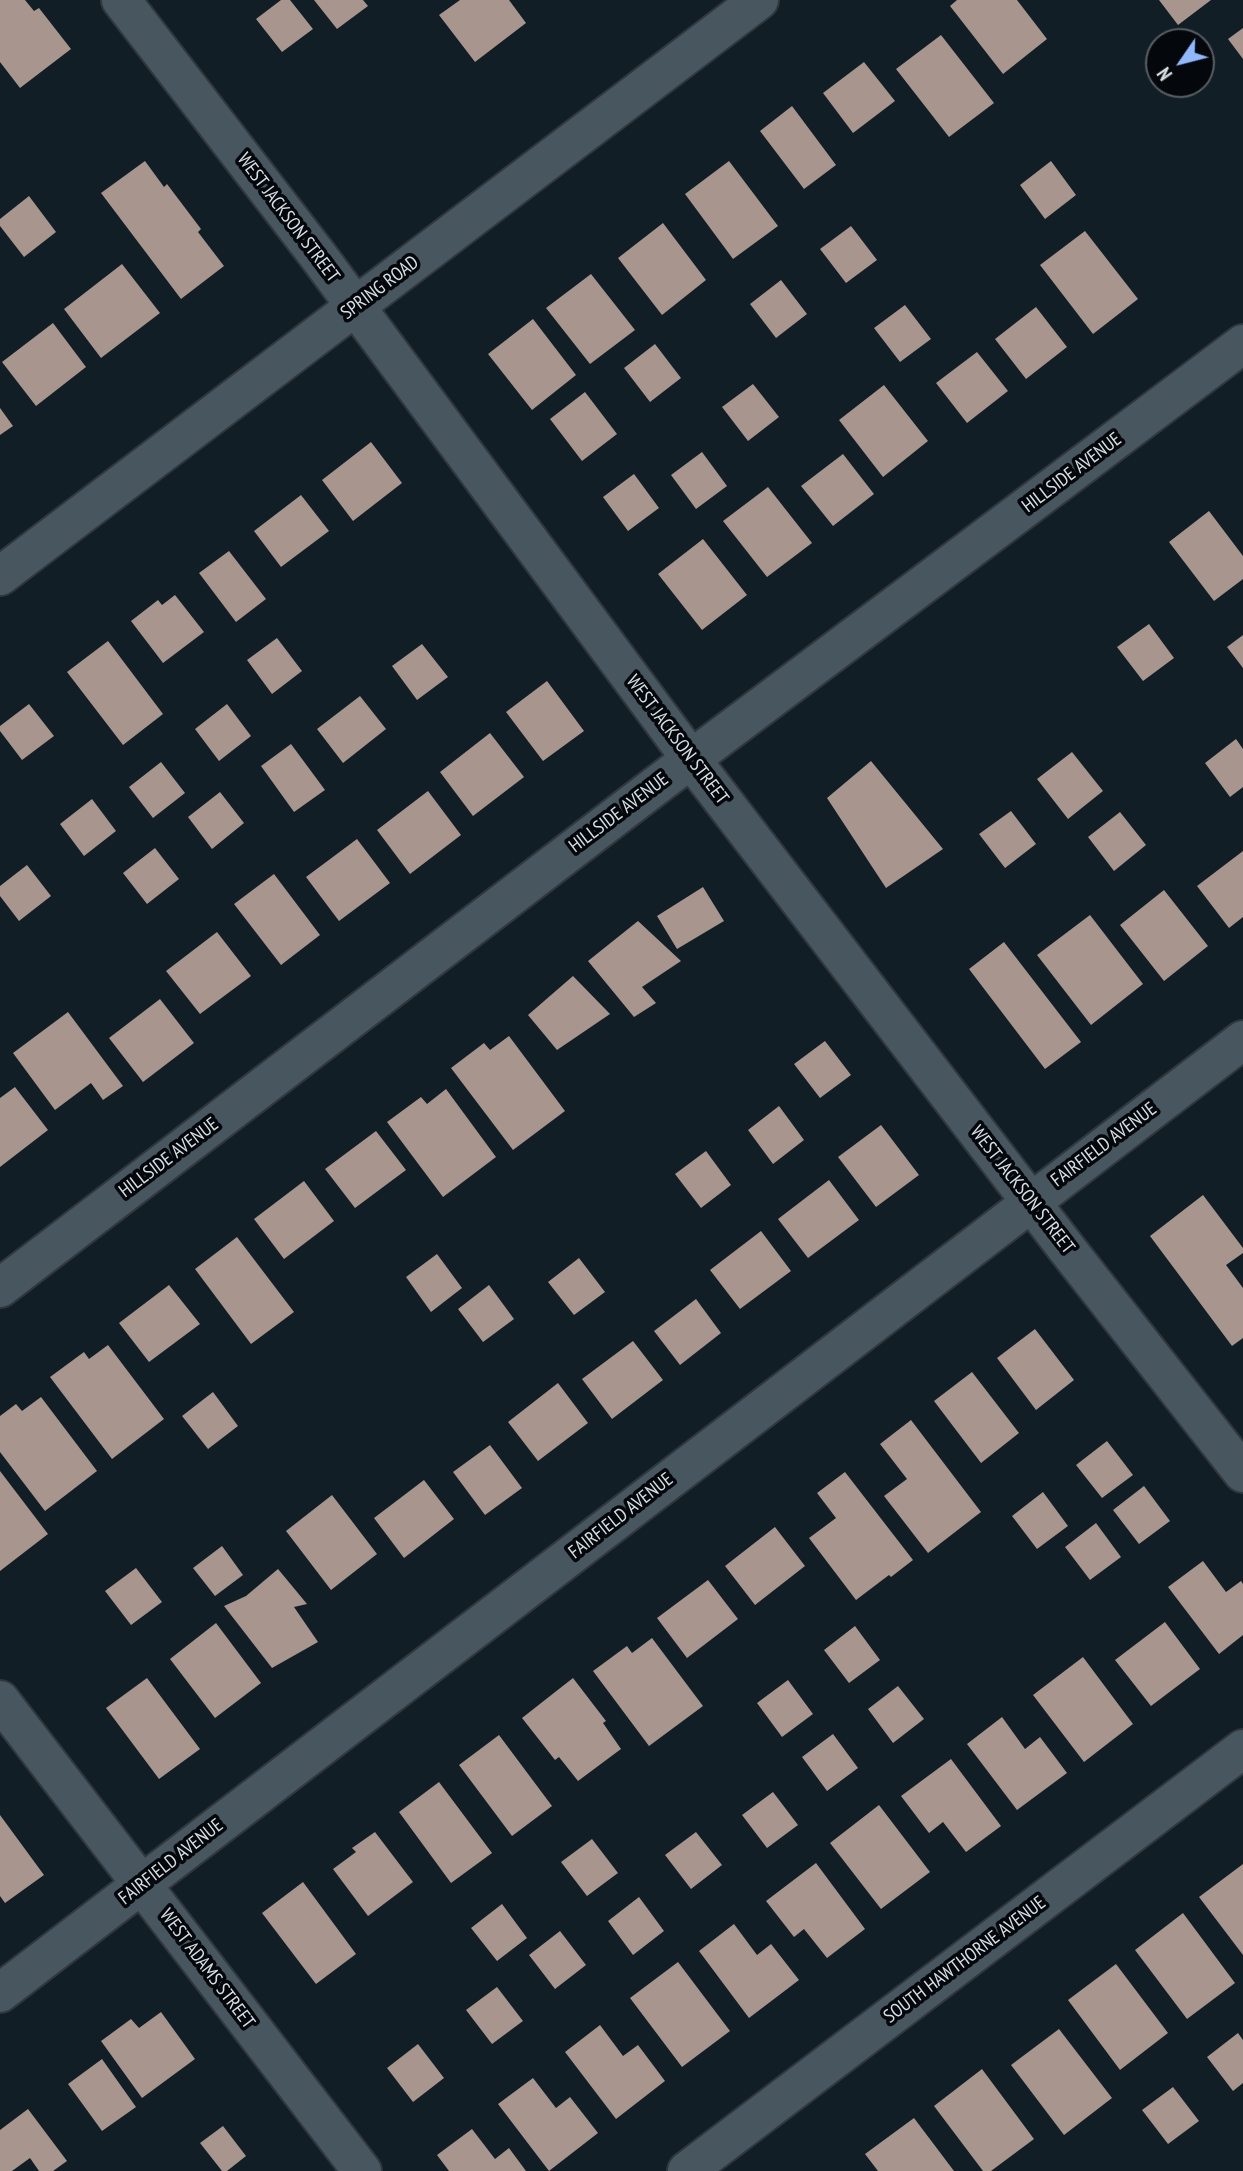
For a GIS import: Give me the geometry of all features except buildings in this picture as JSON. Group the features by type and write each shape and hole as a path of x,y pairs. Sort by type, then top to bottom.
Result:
{"street":[{"name":"WEST JACKSON STREET","path":"121,0 356,307 691,759 1243,1473"},
{"name":"SPRING ROAD","path":"0,576 759,0"},
{"name":"HILLSIDE AVENUE","path":"0,1288 691,759 1243,345"},
{"name":"FAIRFIELD AVENUE","path":"0,1993 1243,1040"},
{"name":"WEST ADAMS STREET","path":"0,1700 362,2171"},
{"name":"SOUTH HAWTHORNE AVENUE","path":"687,2171 1243,1749"}]}
